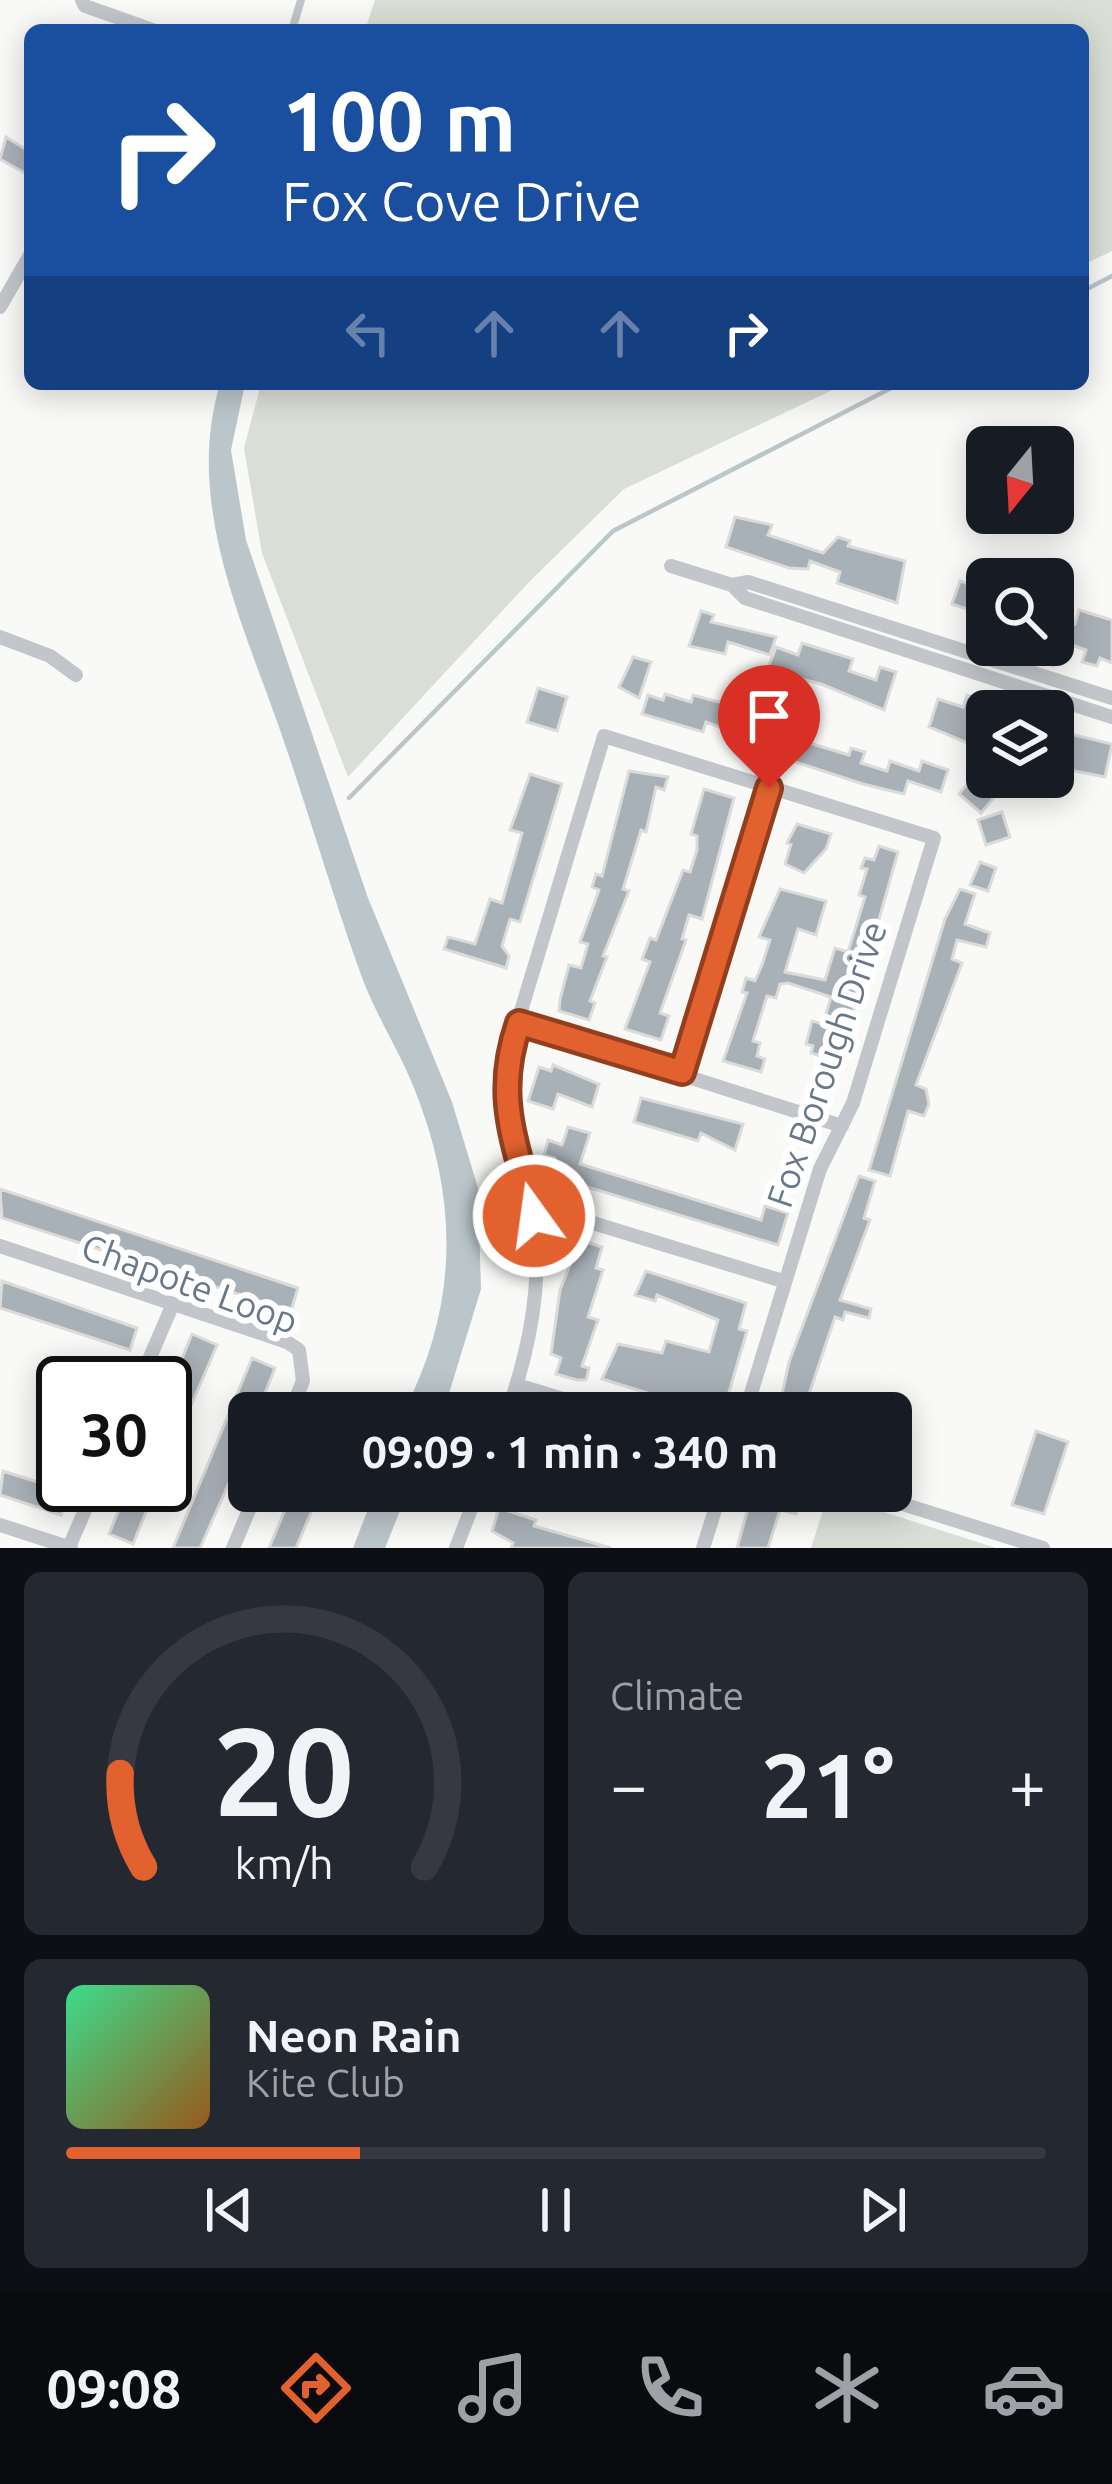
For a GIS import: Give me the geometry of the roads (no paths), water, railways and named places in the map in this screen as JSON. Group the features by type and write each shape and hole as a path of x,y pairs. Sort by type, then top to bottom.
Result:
{"street":[{"path":"82,0 86,6 137,24"},
{"path":"0,307 24,265"},
{"path":"671,566 732,585 745,598 1030,690"},
{"path":"732,585 748,582 1112,698 1109,716 1074,704"},
{"path":"813,620 818,604"},
{"path":"881,642 887,626"},
{"path":"0,637 50,656 76,675"},
{"path":"944,662 950,646"},
{"path":"1012,684 1017,668"},
{"path":"1067,690 1069,684"},
{"name":"Fox Borough Drive","path":"514,1392 530,1332 534,1216 504,1092 505,1064 604,736 934,838 842,1126 820,1169 783,1281 751,1392"},
{"path":"682,1072 769,788"},
{"path":"519,1023 842,1126"},
{"path":"534,1216 570,1216 783,1281"},
{"name":"Chapote Loop","path":"0,1246 299,1350 303,1382 299,1392"},
{"path":"151,1356 172,1306"},
{"path":"517,1385 540,1392"},
{"path":"912,1507 1043,1548"},
{"path":"0,1525 70,1548 84,1512"},
{"path":"233,1548 248,1512"},
{"path":"456,1548 470,1512"},
{"path":"703,1548 714,1512"}],"waterway":[{"path":"1089,288 1112,276"},
{"path":"349,798 613,531 887,390"}]}
